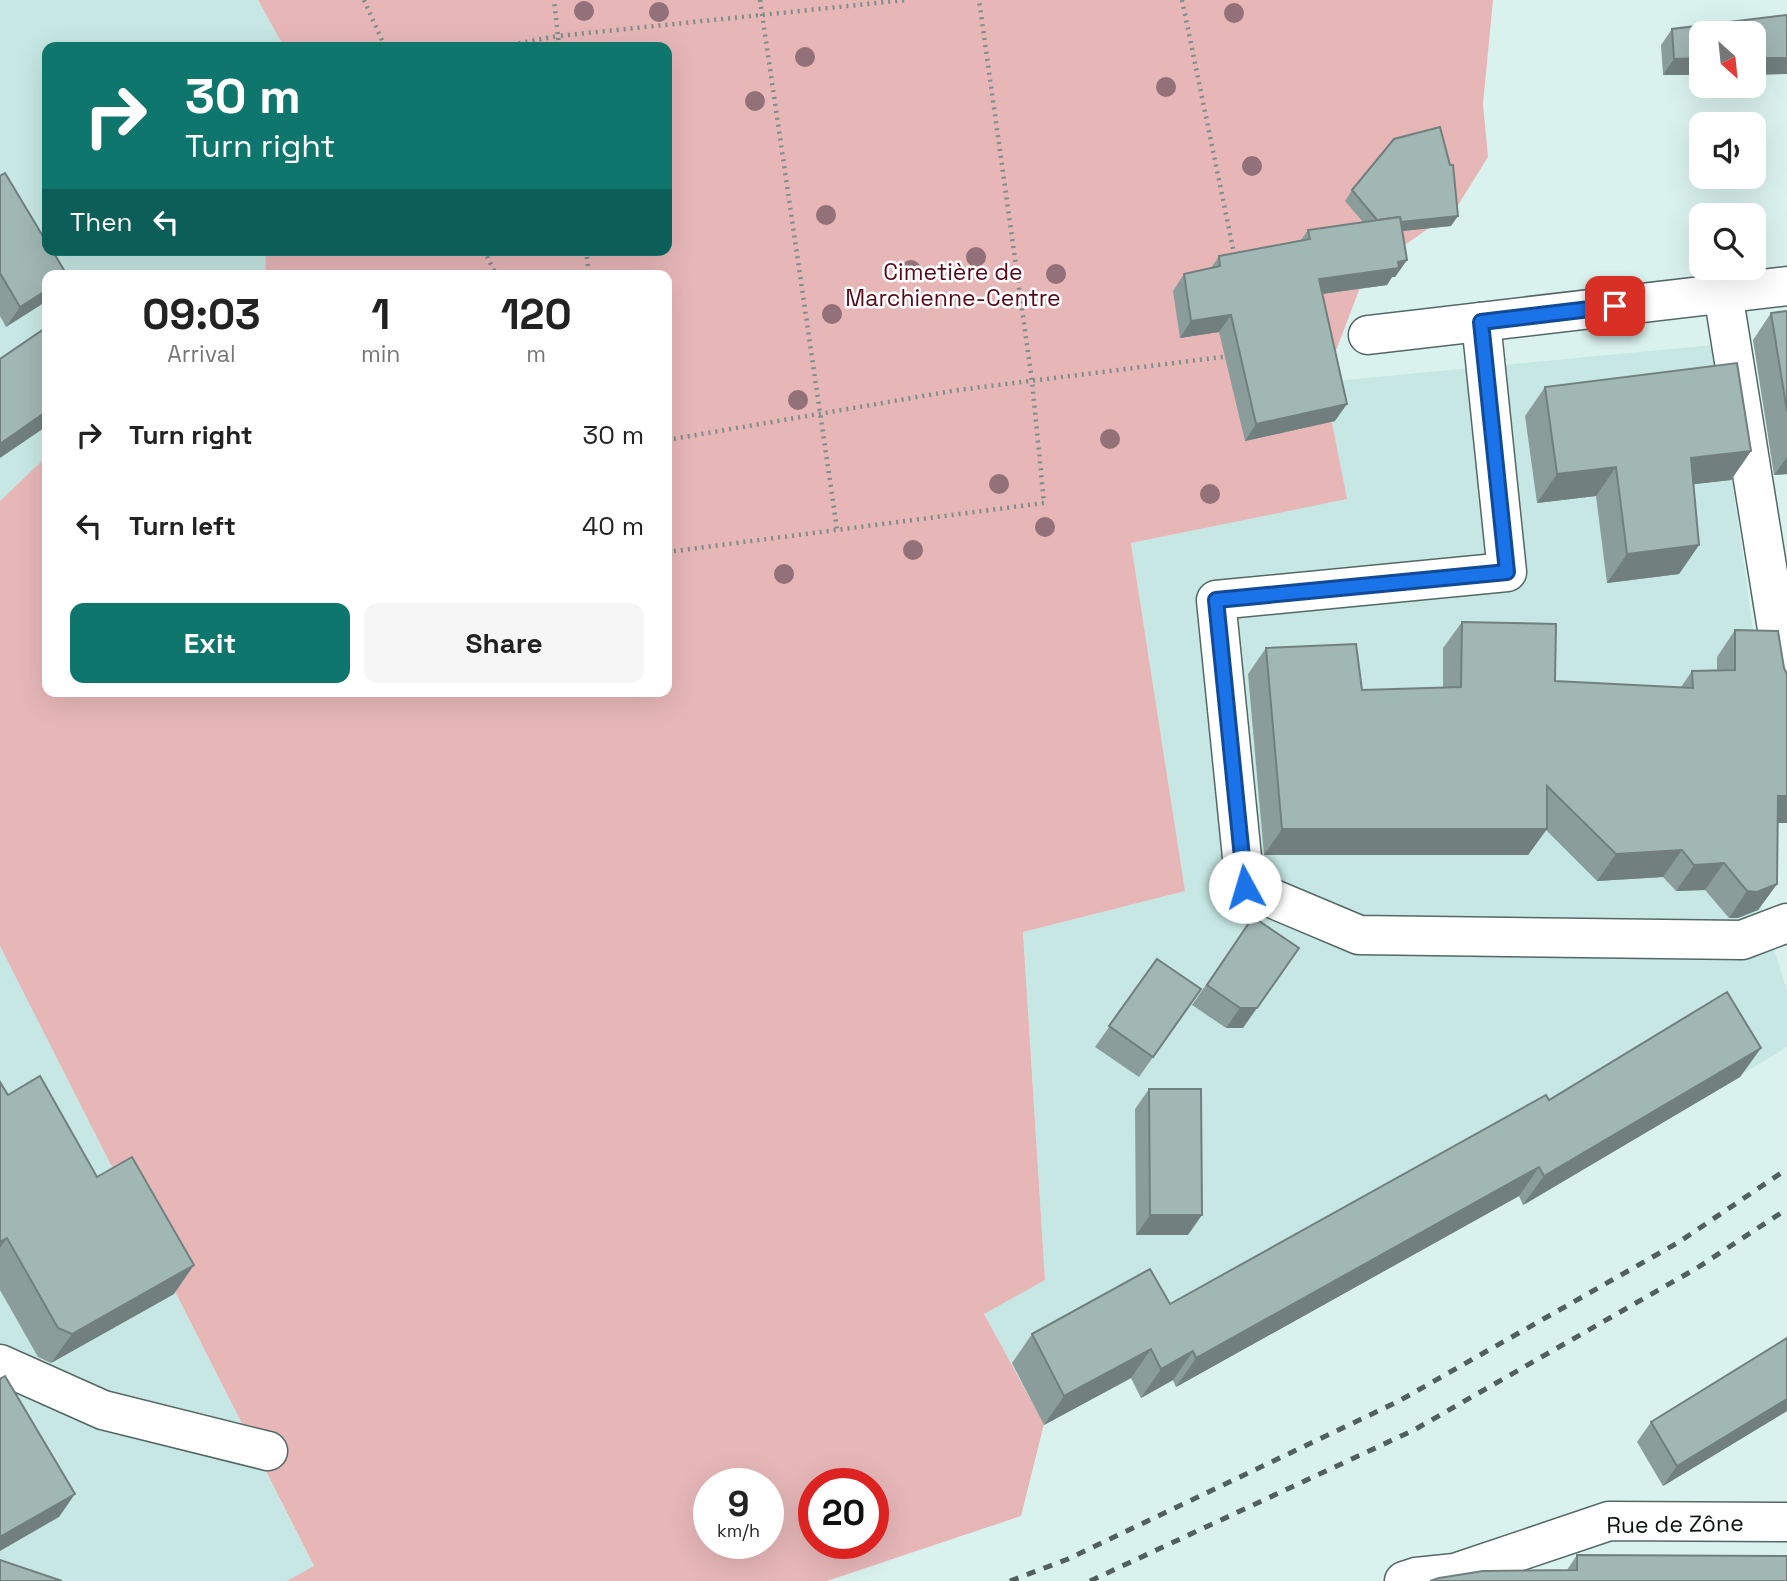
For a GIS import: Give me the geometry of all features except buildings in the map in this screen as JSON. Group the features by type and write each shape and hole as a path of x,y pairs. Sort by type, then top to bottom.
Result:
{"street":[{"path":"1368,335 1787,286"},
{"path":"1723,293 1787,691"},
{"path":"1481,322 1507,572 1216,600 1245,887 1359,935 1742,940 1787,923"},
{"path":"0,1364 103,1410 268,1451"},
{"name":"Rue de Zône","path":"1404,1581 1455,1577 1609,1521 1787,1522"}],"path":[{"path":"364,0 383,42"},
{"path":"554,0 559,42"},
{"path":"760,0 837,529"},
{"path":"525,42 558,36 906,0"},
{"path":"672,551 1044,503 1032,381 979,0"},
{"path":"1182,0 1238,269"},
{"path":"672,439 820,413 1032,381 1235,355"}],"shaded area":[{"path":"0,0 258,0 281,42 42,42 42,256 266,256 265,270 42,270 42,461 0,501"},
{"path":"1713,345 1757,657 1758,897 1787,991 1787,1047 1526,1204 1518,1196 1175,1386 1172,1380 1140,1397 1131,1379 1044,1424 984,1314 1045,1279 1023,931 1185,891 1131,542 1346,499 1324,382"},
{"path":"0,946 314,1567 287,1581 0,1581"}],"green space":[{"name":"Cimetière de Marchienne-Centre","path":"258,0 1493,0 1483,104 1488,157 1455,210 1366,272 1324,382 1347,499 1131,543 1185,891 1023,932 1045,1280 984,1314 1044,1424 1021,1516 827,1581 287,1581 314,1566 0,946 0,501 42,461 42,697 672,697 672,270 265,270 266,256 672,256 672,42 281,42"}],"railway":[{"path":"1010,1581 1068,1559 1399,1401 1679,1242 1787,1169"},
{"path":"1090,1581 1414,1430 1697,1268 1787,1209"}],"route":[{"path":"1245,887 1216,600 1507,572 1481,322 1615,306"}]}
